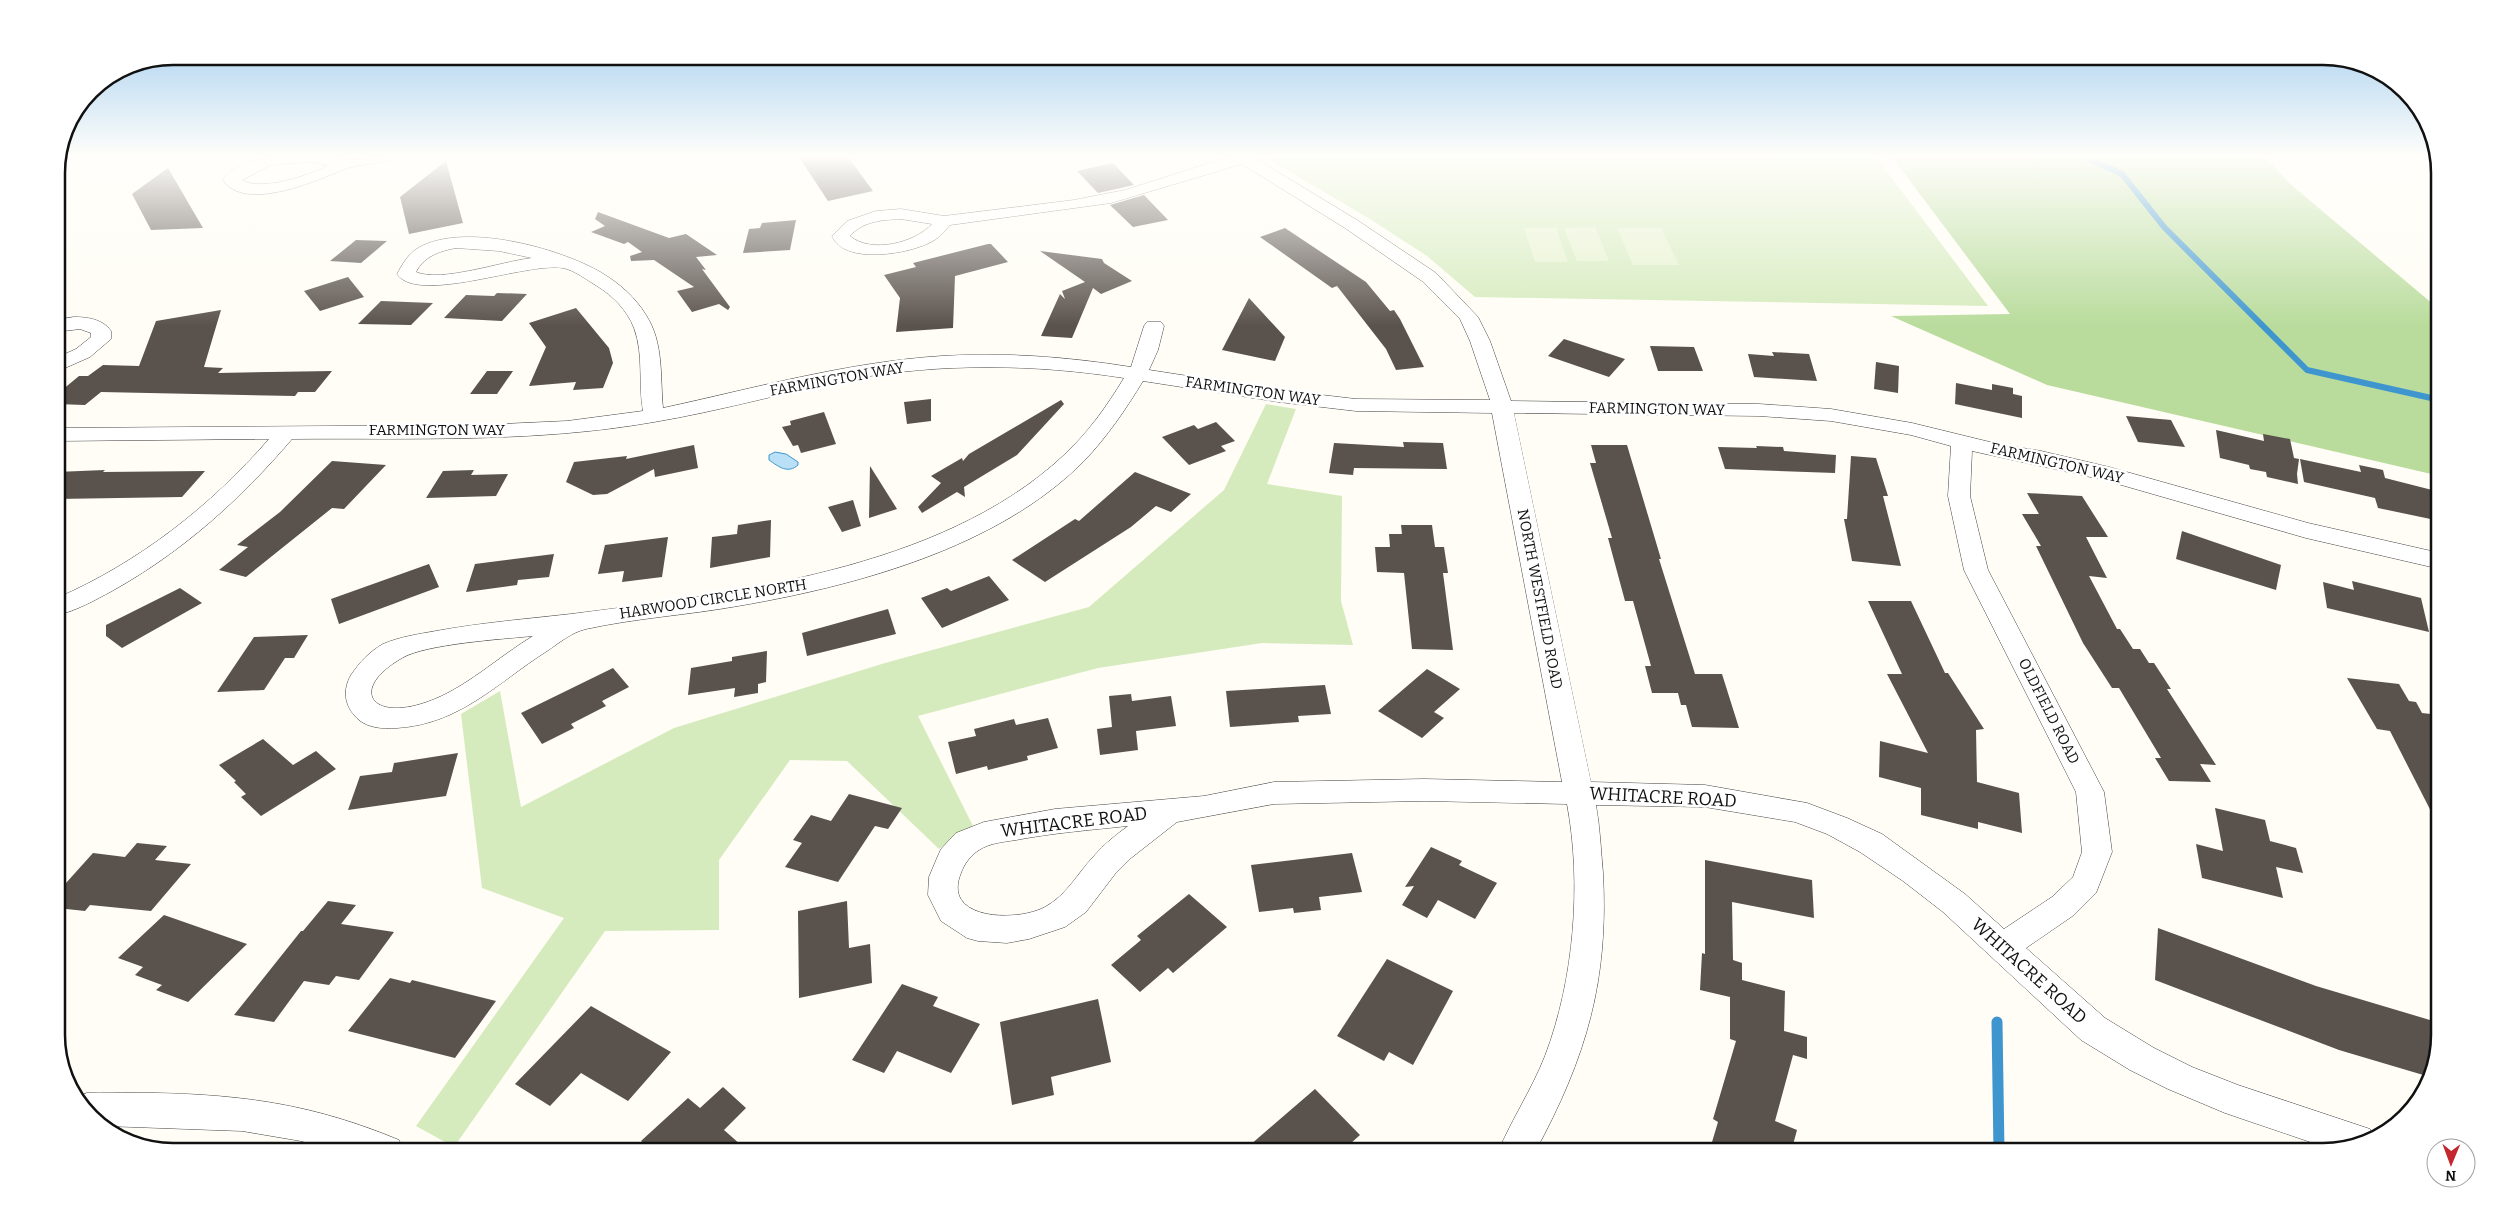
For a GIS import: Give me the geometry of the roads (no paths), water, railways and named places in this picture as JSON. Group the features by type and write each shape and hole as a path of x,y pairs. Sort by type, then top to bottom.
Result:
{"street":[{"path":"944,221 940,228 925,238 898,248 860,249 844,242 841,236 846,228 855,222 884,215 910,215 944,221 995,213"},
{"name":"NORTH WESTFIELD ROAD","path":"1333,213 1409,261 1449,295 1468,317 1480,341 1498,388 1502,406 1584,819 1590,892 1587,953 1578,1011 1549,1084 1520,1143"},
{"path":"568,263 520,265 463,278 411,277 406,274 415,258 424,252 441,245 456,243 529,250 568,263 610,285 637,314 648,343 654,416"},
{"path":"65,325 87,324 96,326 102,331 101,339 94,346 65,361"},
{"name":"HARWOOD CIRCLE NORTH","path":"574,622 521,655 457,701 430,712 403,718 381,719 366,712 358,697 360,682 372,666 394,650 418,643 456,636 730,600 814,583 887,564 929,549 974,528 1029,495 1072,462 1100,430 1139,374 1150,346 1154,326"},
{"name":"FARMINGTON WAY","path":"65,435 539,429 654,416 853,372 942,362 1039,362 1139,374 1279,396 1356,405 1797,412 1903,427 2108,474 2306,530 2431,559"},
{"path":"65,602 124,572 196,524 222,502 264,459 287,432"},
{"name":"OLDFIELD ROAD","path":"1962,442 1959,496 1976,570 2090,792 2097,852 2084,884 2063,906 2002,947"},
{"name":"WHITACRE ROAD","path":"1170,811 1120,849 1104,865 1075,903 1054,918 1029,926 1007,930 978,928 952,912 943,895 944,877 952,858 967,842 984,834 1055,821 1204,807 1274,793 1424,790 1705,796 1797,811 1837,826 1871,843 1914,872 1954,903 2094,1028 2142,1059 2180,1078 2237,1101 2349,1139"},
{"path":"96,1110 203,1110 273,1117 368,1143"}],"water":[{"path":"775,452 786,454 798,462 798,465 791,469 780,467 769,460 769,455"}],"waterway":[{"path":"2153,213 2164,227 2307,370 2431,398"},
{"path":"1997,1022 1999,1143"}]}
